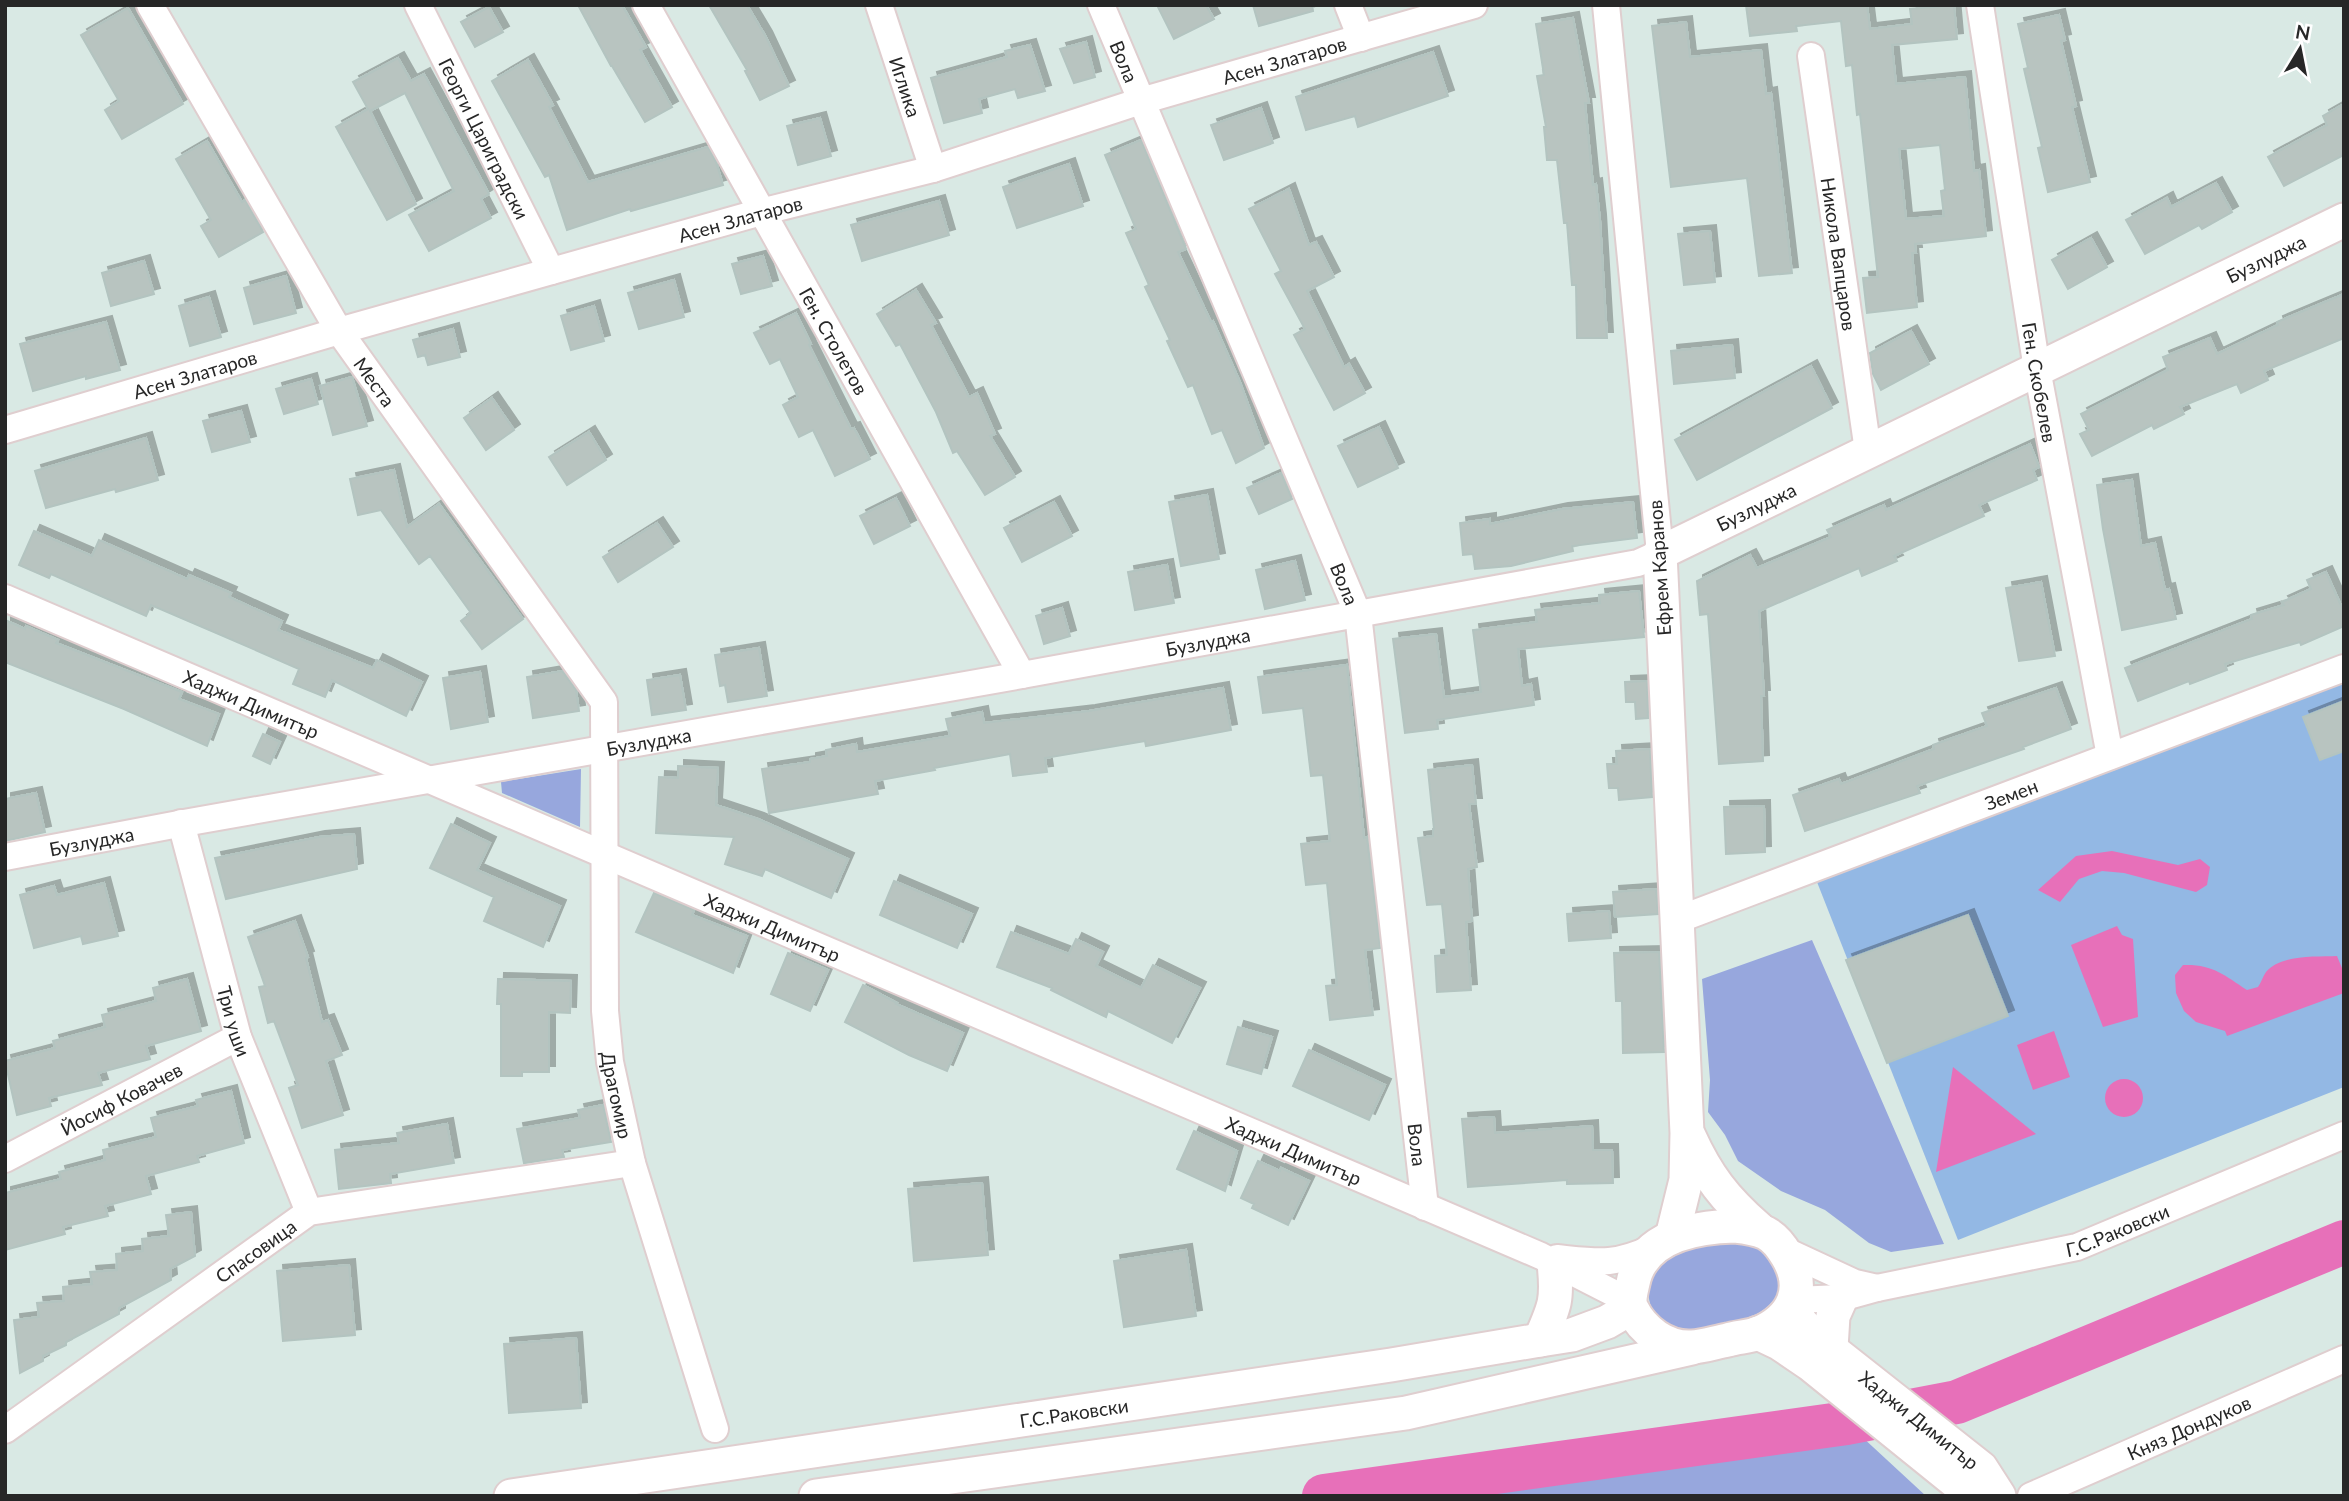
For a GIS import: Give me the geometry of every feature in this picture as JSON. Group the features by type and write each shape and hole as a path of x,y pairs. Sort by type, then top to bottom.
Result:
{"street":[{"name":"Места","path":"150,5 339,331 604,702 604,749"},
{"name":"Георги Цариградски","path":"418,5 551,271"},
{"name":"Ген. Столетов","path":"646,5 1022,675"},
{"name":"Иглика","path":"879,5 933,169"},
{"name":"Вола","path":"1101,5 1358,614 1425,1207"},
{"path":"1348,5 1361,38"},
{"name":"Асен Златаров","path":"5,430 551,271 761,212 933,169 1141,101 1474,5"},
{"name":"Ефрем Каранов","path":"1606,5 1660,553 1688,1133"},
{"name":"Ген. Скобелев","path":"1980,5 2037,369 2110,756"},
{"name":"Никола Вапцаров","path":"1811,56 1868,450"},
{"name":"Бузлуджа","path":"5,857 181,823 1638,563 2344,220"},
{"name":"Хаджи Димитър","path":"5,598 1548,1259"},
{"name":"Земен","path":"1677,920 2344,668"},
{"name":"Драгомир","path":"604,749 605,1011 610,1062 632,1163 715,1429"},
{"name":"Три уши","path":"181,823 238,1037 309,1213"},
{"name":"Йосиф Ковачев","path":"5,1160 238,1037"},
{"path":"1688,1133 1703,1169 1732,1205 1779,1242 1784,1250 1794,1267 1796,1278 1793,1303 1801,1323 1815,1337 1820,1356"},
{"path":"1630,1305 1634,1277 1662,1242 1686,1180 1688,1133"},
{"name":"Г.С.Раковски","path":"1793,1303 1841,1298 1877,1288 2077,1247 2344,1135"},
{"name":"Спасовица","path":"5,1430 309,1213 632,1163"},
{"path":"1548,1259 1602,1263 1630,1258 1662,1242 1711,1227 1758,1228"},
{"path":"1784,1250 1842,1278 1877,1288"},
{"path":"1548,1259 1630,1305 1639,1320 1656,1337 1677,1346 1692,1348"},
{"path":"1540,1340 1557,1293 1548,1259"},
{"path":"1820,1356 1841,1298"},
{"path":"816,1496 1406,1413 1758,1333 1780,1319 1793,1303"},
{"name":"Г.С.Раковски","path":"511,1496 1377,1367 1572,1335 1607,1322 1630,1305"},
{"path":"1758,1333 1820,1356"},
{"name":"Хаджи Димитър","path":"1820,1356 1974,1483 1999,1496"},
{"name":"Княз Дондуков","path":"2031,1496 2344,1359"}],"shaded area":[{"path":"2344,678 2344,1087 1958,1240 1817,882"},
{"path":"581,769 580,827 502,793 501,782"},
{"path":"2112,851 2178,865 2200,859 2210,867 2207,885 2196,892 2124,873 2102,871 2079,879 2060,902 2038,890 2076,856"},
{"path":"2117,926 2122,935 2133,939 2138,1017 2103,1027 2071,945"},
{"path":"1812,940 1944,1244 1891,1252 1869,1243 1825,1210 1781,1191 1738,1161 1725,1135 1708,1112 1710,1080 1702,979"},
{"path":"2337,956 2344,973 2344,993 2227,1036 2225,1031 2196,1022 2184,1011 2176,993 2175,975 2183,965 2210,969 2225,975 2247,990 2258,987 2266,972 2281,962"},
{"path":"2054,1031 2070,1077 2033,1090 2017,1045"},
{"path":"1953,1067 2036,1134 1936,1172"},
{"path":"2124,1079 2138,1084 2143,1098 2138,1112 2124,1117 2110,1112 2105,1098 2110,1084"},
{"path":"1744,1242 1760,1248 1773,1264 1781,1291 1763,1310 1741,1320 1696,1331 1678,1329 1666,1324 1657,1317 1651,1307 1650,1284 1654,1272 1663,1261 1674,1254 1713,1243"},
{"path":"1847,1423 1926,1496 1324,1496"}],"building":[{"path":"578,5 622,5 646,47 640,50 672,107 645,122"},
{"path":"709,5 747,5 766,37 789,86 760,100 745,71 747,70"},
{"path":"1157,5 1206,5 1214,19 1174,39"},
{"path":"1253,5 1312,5 1313,11 1259,26"},
{"path":"1746,5 1867,5 1870,29 1912,24 1910,9 1954,5 1957,39 1892,45 1896,84 1965,77 1974,171 1979,170 1986,236 1915,244 1916,253 1912,253 1917,307 1867,313 1863,278 1878,277 1860,114 1857,115 1852,65 1846,66 1841,21 1796,26 1797,31 1750,36","holes":["1940,145 1945,190 1941,191 1944,216 1906,219 1899,149"]},
{"path":"489,7 503,32 475,47 461,22"},
{"path":"128,8 183,104 122,139 105,110 119,101 81,35"},
{"path":"2059,15 2065,40 2061,41 2076,106 2072,107 2090,182 2048,192 2038,148 2042,147 2024,69 2028,68 2018,24"},
{"path":"1573,18 1589,103 1585,103 1593,185 1596,184 1600,220 1607,338 1577,338 1576,285 1572,285 1567,223 1564,223 1557,160 1547,160 1546,127 1537,76 1544,75 1536,24"},
{"path":"1686,22 1690,57 1761,50 1766,94 1771,93 1792,273 1759,276 1747,178 1671,187 1652,26"},
{"path":"1086,42 1095,77 1074,83 1060,49"},
{"path":"1030,45 1045,91 1018,98 1015,89 979,99 982,113 944,123 931,78 1007,57 1005,51"},
{"path":"1433,52 1448,96 1358,127 1355,116 1306,130 1296,97"},
{"path":"398,58 411,81 424,74 489,194 481,199 491,218 429,251 409,215 454,191 405,93 370,111 416,204 387,220 336,127 368,109 353,82"},
{"path":"528,60 553,105 549,107 588,182 708,147 723,185 631,211 630,209 567,230 549,175 545,177 492,81"},
{"path":"2344,104 2344,155 2284,186 2268,157 2327,125 2323,116"},
{"path":"1261,108 1273,143 1224,160 1211,125"},
{"path":"820,118 831,156 798,165 787,126"},
{"path":"1141,140 1186,249 1178,252 1240,382 1264,448 1236,463 1222,430 1212,434 1193,385 1188,387 1145,287 1149,285 1126,233 1136,229 1105,155"},
{"path":"207,141 242,202 245,200 263,232 219,257 201,226 211,220 176,159"},
{"path":"1069,164 1083,206 1017,228 1003,187"},
{"path":"2216,183 2232,212 2202,229 2199,225 2145,254 2126,220 2167,198 2171,207"},
{"path":"1289,189 1309,245 1316,242 1334,277 1307,291 1344,367 1349,364 1365,393 1334,410 1294,335 1305,329 1275,274 1281,271 1249,209"},
{"path":"939,201 949,235 862,261 851,225"},
{"path":"1710,231 1715,282 1684,285 1678,234"},
{"path":"2091,238 2107,267 2068,289 2052,260"},
{"path":"763,256 772,286 741,294 732,264"},
{"path":"144,261 154,294 111,306 102,273"},
{"path":"286,276 296,313 254,324 244,288"},
{"path":"674,280 684,317 639,329 628,293"},
{"path":"916,290 936,323 931,325 969,397 977,393 995,434 990,436 1015,477 985,495 957,451 953,453 936,412 900,344 896,346 877,314"},
{"path":"2344,294 2344,338 2264,371 2268,380 2241,393 2237,384 2180,407 2184,414 2154,429 2152,425 2092,456 2080,434 2089,430 2081,414 2168,370 2163,357 2210,338 2217,354 2278,325 2277,322"},
{"path":"209,297 221,337 190,346 179,306"},
{"path":"594,306 604,341 571,350 561,316"},
{"path":"796,313 851,429 854,428 870,459 835,476 813,430 799,437 783,405 798,397 780,359 770,364 754,333"},
{"path":"106,322 120,370 86,379 86,376 33,391 20,344"},
{"path":"453,329 460,357 428,365 425,355 418,357 413,340"},
{"path":"1911,331 1929,364 1881,390 1873,374 1870,353"},
{"path":"1732,345 1735,378 1674,384 1671,351"},
{"path":"1811,366 1832,408 1697,480 1675,440"},
{"path":"352,377 367,426 333,435 320,386"},
{"path":"311,379 318,404 284,414 276,389"},
{"path":"492,398 514,430 486,450 464,418"},
{"path":"241,411 250,442 212,452 203,421"},
{"path":"1379,427 1398,468 1358,487 1338,446"},
{"path":"589,432 606,460 567,485 549,457"},
{"path":"146,438 158,480 46,508 35,471"},
{"path":"2030,444 2039,467 2033,470 2037,480 1979,505 1984,516 1894,556 1897,561 1862,576 1859,568 1759,611 1764,696 1761,696 1763,761 1719,764 1708,614 1700,615 1697,581 1750,555 1757,568 1831,537 1827,530 1884,505 1886,510"},
{"path":"394,470 407,527 439,504 523,619 482,649 461,621 471,613 430,556 419,564 381,510 358,515 350,479"},
{"path":"1281,473 1292,499 1259,514 1247,488"},
{"path":"2132,480 2141,546 2155,543 2165,590 2169,589 2176,619 2122,630 2097,485"},
{"path":"1207,495 1219,559 1181,566 1169,502"},
{"path":"896,498 910,526 874,544 860,516"},
{"path":"1054,502 1072,536 1022,562 1004,528"},
{"path":"1633,502 1637,538 1572,546 1573,551 1511,566 1475,569 1473,554 1463,555 1460,523 1490,519 1490,524 1562,509"},
{"path":"657,523 673,547 618,582 603,557"},
{"path":"34,531 92,556 99,540 187,579 189,575 231,593 229,597 282,621 278,630 373,668 377,660 422,682 406,716 332,680 325,697 293,684 299,669 214,632 151,605 146,616 51,574 49,578 19,565"},
{"path":"1295,561 1305,600 1265,609 1256,570"},
{"path":"1167,565 1174,603 1135,610 1128,572"},
{"path":"2326,572 2344,612 2344,626 2301,645 2300,642 2225,664 2227,670 2190,684 2189,681 2138,701 2125,668 2252,619 2251,615 2284,605 2282,602 2311,589 2307,580"},
{"path":"2041,582 2055,656 2019,661 2006,588"},
{"path":"1639,591 1644,637 1518,649 1522,686 1531,684 1534,705 1437,720 1438,729 1405,733 1393,639 1436,634 1444,697 1481,692 1473,630 1537,622 1535,610 1600,603 1599,595"},
{"path":"1062,608 1070,636 1044,644 1036,616"},
{"path":"5,620 25,629 26,626 58,640 56,643 182,692 179,699 219,714 207,746 124,709 5,662"},
{"path":"759,648 767,696 728,702 725,685 720,686 715,655"},
{"path":"1347,665 1364,838 1367,837 1380,948 1365,950 1373,1015 1330,1020 1326,986 1337,985 1327,883 1306,885 1301,844 1330,841 1323,775 1311,776 1303,708 1263,713 1258,677"},
{"path":"562,671 576,690 579,711 533,718 527,677"},
{"path":"480,672 488,722 451,729 443,678"},
{"path":"680,675 686,710 652,715 647,680"},
{"path":"1647,681 1648,718 1636,719 1635,702 1626,702 1625,682"},
{"path":"1223,688 1231,730 1146,746 1145,741 1045,758 1047,772 1013,776 1010,754 875,781 878,794 769,813 762,769 810,762 810,759 827,756 826,750 856,744 857,752 950,736 946,719 982,712 984,723 1089,711"},
{"path":"2056,688 2071,729 2023,747 2024,749 1917,786 1920,793 1805,831 1793,795 1839,779 1841,784 1934,749 1933,745 1987,726 1982,713"},
{"path":"2344,701 2344,751 2320,760 2303,717"},
{"path":"263,734 280,742 270,764 253,756"},
{"path":"1650,749 1652,797 1619,800 1618,788 1609,788 1607,764 1617,764 1616,751"},
{"path":"1472,765 1476,804 1469,804 1477,867 1468,869 1472,921 1466,922 1471,990 1437,992 1435,956 1447,955 1442,904 1427,905 1418,838 1433,836 1428,770"},
{"path":"678,766 718,768 716,805 758,819 848,859 831,898 765,869 762,876 725,864 734,837 656,833 659,777 678,778"},
{"path":"36,793 45,832 5,841 5,799"},
{"path":"1764,806 1765,852 1726,854 1724,807"},
{"path":"451,824 490,843 477,870 560,906 543,947 484,921 494,897 430,868"},
{"path":"354,834 357,869 226,899 215,858 319,837"},
{"path":"894,881 972,914 957,948 880,915"},
{"path":"104,883 118,936 83,944 81,936 34,948 20,895 54,886 57,895"},
{"path":"1656,889 1658,914 1615,917 1613,892"},
{"path":"654,893 694,910 692,915 747,936 733,973 636,932"},
{"path":"1609,911 1611,938 1569,941 1567,914"},
{"path":"1968,915 2008,1016 1887,1063 1846,960"},
{"path":"295,921 308,957 306,958 322,1022 328,1020 342,1055 326,1061 343,1115 302,1128 289,1088 298,1085 274,1021 268,1023 259,987 265,986 248,937"},
{"path":"1011,932 1069,954 1076,939 1103,952 1096,966 1141,988 1153,965 1200,988 1172,1043 1108,1011 1106,1017 1051,990 1052,988 997,967"},
{"path":"1659,952 1664,1052 1623,1053 1622,1001 1616,1001 1614,953"},
{"path":"788,953 828,970 810,1011 771,994"},
{"path":"187,979 201,1031 146,1046 150,1059 98,1073 102,1085 49,1098 51,1106 17,1115 5,1061 55,1048 53,1041 105,1027 102,1015 156,1001 153,988"},
{"path":"498,979 571,981 570,1013 549,1012 549,1072 522,1072 522,1076 501,1076 501,1004 497,1004"},
{"path":"863,985 896,1004 963,1033 947,1071 845,1022"},
{"path":"1238,1027 1272,1037 1261,1074 1227,1064"},
{"path":"1309,1050 1385,1085 1369,1120 1293,1086"},
{"path":"231,1091 244,1143 197,1156 199,1162 146,1176 151,1194 105,1206 108,1216 63,1227 65,1234 5,1250 5,1193 61,1179 59,1172 105,1160 103,1150 156,1137 151,1118 198,1106 196,1100"},
{"path":"603,1105 611,1142 562,1150 564,1157 524,1163 517,1129 580,1118 578,1110"},
{"path":"1494,1117 1495,1133 1592,1126 1593,1150 1612,1150 1613,1183 1567,1184 1567,1180 1468,1187 1462,1119"},
{"path":"447,1124 454,1163 390,1174 391,1183 339,1189 335,1150 399,1143 397,1133"},
{"path":"1194,1131 1237,1151 1225,1191 1177,1169"},
{"path":"1258,1161 1309,1181 1288,1225 1252,1208 1254,1204 1241,1198"},
{"path":"982,1183 988,1255 914,1261 908,1189"},
{"path":"191,1212 195,1256 170,1269 171,1280 119,1308 119,1314 66,1342 66,1345 43,1356 43,1361 20,1373 14,1320 39,1317 37,1303 64,1301 63,1287 92,1284 90,1272 117,1270 116,1254 143,1251 142,1239 169,1236 166,1215"},
{"path":"1186,1250 1196,1316 1124,1327 1114,1261"},
{"path":"349,1265 355,1335 283,1341 277,1271"},
{"path":"576,1338 581,1408 509,1413 504,1344"}],"waterway":[{"path":"1324,1496 1847,1423 1957,1402 2344,1242"}]}
